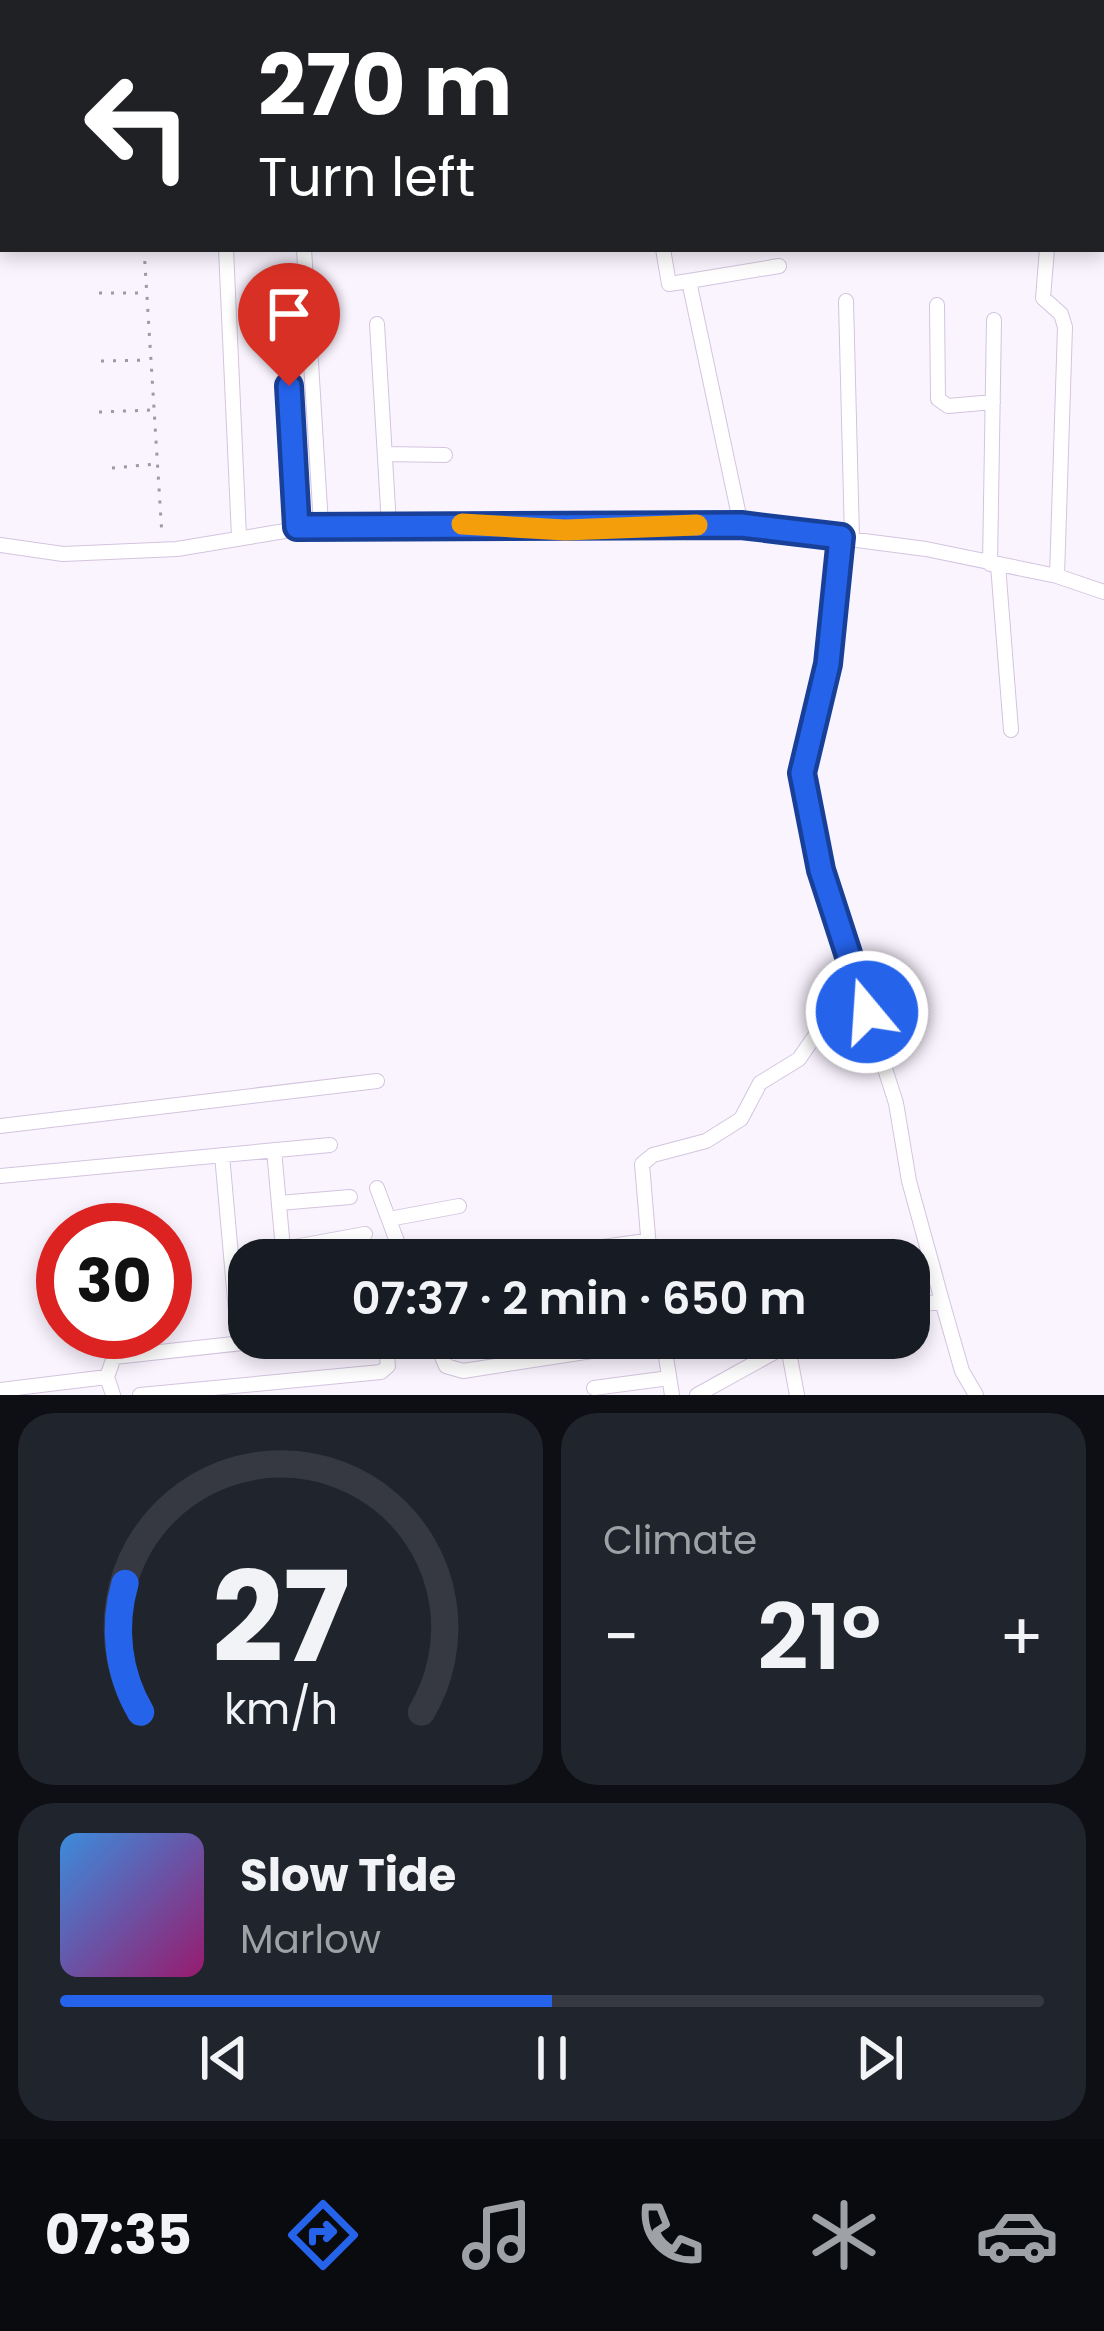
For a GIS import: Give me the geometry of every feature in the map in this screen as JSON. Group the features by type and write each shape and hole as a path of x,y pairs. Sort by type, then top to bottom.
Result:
{"street":[{"path":"226,252 239,537"},
{"path":"304,252 321,525"},
{"path":"664,252 669,284 779,266"},
{"path":"1047,252 1043,298 1065,327 1057,576"},
{"path":"689,281 741,525"},
{"path":"846,301 847,538 828,664 802,773 821,870 896,1103 909,1181 962,1371 976,1395"},
{"path":"937,305 938,399 947,406 993,403"},
{"path":"994,320 994,564 1011,730"},
{"path":"377,324 389,525"},
{"path":"286,339 297,527"},
{"path":"385,454 445,455"},
{"path":"0,545 63,554 163,550 321,525 565,530 741,525 994,564 1057,576 1104,592"},
{"path":"646,1239 639,1178 646,1159 696,1145 734,1124 746,1114 760,1083 799,1059 826,1020 867,1012"},
{"path":"0,1126 377,1081"},
{"path":"0,1176 330,1145"},
{"path":"274,1150 282,1239"},
{"path":"222,1155 230,1239"},
{"path":"377,1188 396,1239"},
{"path":"279,1203 350,1198"},
{"path":"388,1219 459,1206"},
{"path":"345,1239 364,1234"},
{"path":"930,1303 942,1301"},
{"path":"113,1395 107,1377 113,1357 228,1345"},
{"path":"140,1395 381,1372 388,1366 387,1359"},
{"path":"442,1359 455,1371 533,1359"},
{"path":"667,1359 672,1395"},
{"path":"697,1395 764,1359"},
{"path":"795,1359 797,1395"},
{"path":"0,1390 107,1377"},
{"path":"594,1388 670,1378"}],"path":[{"path":"144,252 163,550"},
{"path":"99,293 147,293"},
{"path":"101,361 151,360"},
{"path":"99,412 154,410"},
{"path":"112,468 158,464"}],"slow traffic":[{"path":"462,524 565,530 697,525"}],"route":[{"path":"289,386 297,527 472,523 565,530 741,525 841,537 828,664 802,782 821,870 867,1012"}]}
